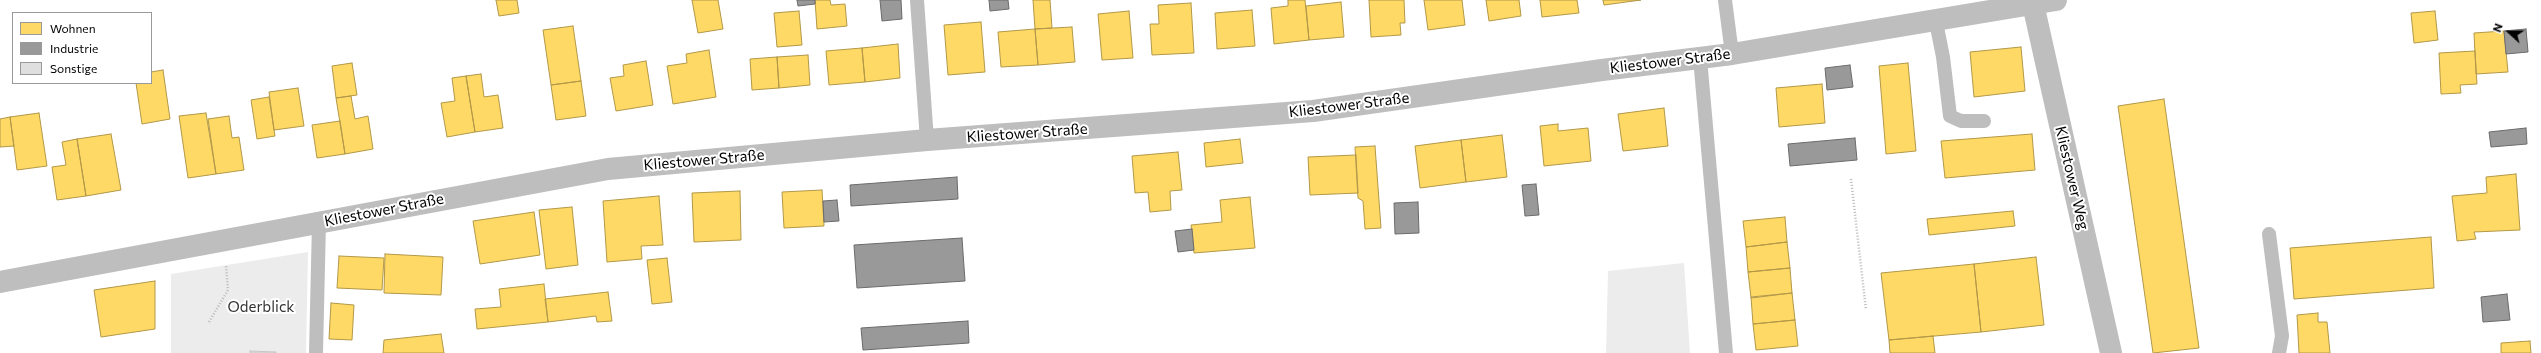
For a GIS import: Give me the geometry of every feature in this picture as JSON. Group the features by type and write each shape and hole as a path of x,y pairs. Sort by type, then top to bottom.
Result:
{"street":[{"name":"Kliestower Straße","path":"0,282 608,169 927,140 1313,111 1602,70 1732,54 1936,22 2056,0"},
{"name":"Kliestower Weg","path":"2034,4 2111,353"}],"lane":[{"path":"917,0 927,140"},
{"path":"1725,0 1732,54"},
{"path":"1936,22 1943,57 1950,116 1961,121 1984,121"},
{"path":"1700,58 1726,353"},
{"path":"316,353 319,222"},
{"path":"2269,234 2282,336 2279,353"}],"path":[{"path":"1851,179 1866,310"},
{"path":"209,322 228,290"}],"green space":[{"name":"Oderblick","path":"308,252 306,353 171,353 171,274"},
{"path":"1684,263 1690,353 1606,353 1608,271"}],"building: Wohnen":[{"path":"496,0 517,0 519,13 499,16"},
{"path":"692,0 718,0 723,29 698,33"},
{"path":"815,0 830,0 831,5 845,4 847,26 817,29"},
{"path":"1033,0 1050,0 1052,28 1035,29"},
{"path":"1288,0 1305,0 1309,40 1274,44 1271,8 1288,6"},
{"path":"1369,0 1404,0 1405,23 1400,23 1401,35 1371,37"},
{"path":"1424,0 1462,0 1465,25 1428,30"},
{"path":"1486,0 1519,0 1521,16 1489,21"},
{"path":"1540,0 1577,0 1579,13 1542,17"},
{"path":"1603,0 1641,0 1604,5"},
{"path":"1341,2 1344,37 1309,40 1306,6"},
{"path":"1191,3 1194,53 1152,55 1150,24 1159,24 1158,5"},
{"path":"1252,10 1255,46 1217,49 1215,13"},
{"path":"799,11 802,45 777,47 774,13"},
{"path":"1129,11 1133,58 1102,60 1098,14"},
{"path":"2435,11 2438,40 2414,43 2411,13"},
{"path":"981,22 985,72 948,75 944,25"},
{"path":"573,26 581,81 551,85 543,30"},
{"path":"1072,27 1075,62 1038,65 1035,29"},
{"path":"1035,29 1038,65 1001,67 998,32"},
{"path":"2504,31 2508,72 2476,74 2474,33"},
{"path":"898,44 900,78 865,82 862,48"},
{"path":"2021,47 2025,91 1974,97 1970,52"},
{"path":"862,48 865,82 829,85 826,51"},
{"path":"709,50 716,97 673,104 667,66 687,63 686,54"},
{"path":"2475,51 2477,84 2460,85 2461,93 2441,94 2439,53"},
{"path":"808,55 810,85 779,88 777,57"},
{"path":"777,57 779,88 752,90 750,59"},
{"path":"646,61 653,105 616,111 610,78 624,76 623,65"},
{"path":"352,63 357,95 336,98 332,66"},
{"path":"1908,63 1916,151 1886,154 1879,66"},
{"path":"163,70 170,119 142,124 136,84 152,84 152,72"},
{"path":"481,74 484,97 498,95 503,128 475,132 466,76"},
{"path":"466,76 475,132 447,137 441,103 455,101 452,78"},
{"path":"581,81 586,116 556,120 551,85"},
{"path":"1822,84 1825,123 1779,127 1776,88"},
{"path":"298,88 304,126 274,130 269,92"},
{"path":"351,96 355,119 368,116 373,149 345,154 336,98"},
{"path":"269,97 275,136 257,139 251,100"},
{"path":"2164,99 2199,348 2153,353 2118,106"},
{"path":"1664,108 1668,146 1623,151 1618,114"},
{"path":"39,113 47,166 17,170 10,117"},
{"path":"206,113 216,174 188,178 179,116"},
{"path":"229,116 232,138 239,137 244,170 216,174 208,119"},
{"path":"10,117 14,146 0,147 0,119"},
{"path":"340,121 345,154 317,158 312,125"},
{"path":"1558,124 1558,131 1588,128 1591,161 1544,166 1540,126"},
{"path":"111,134 121,190 86,196 77,139"},
{"path":"2032,134 2035,170 1945,178 1941,141"},
{"path":"1502,135 1507,177 1466,182 1461,140"},
{"path":"77,139 86,196 57,200 52,167 66,165 62,142"},
{"path":"1240,139 1243,163 1206,167 1204,143"},
{"path":"1461,140 1466,182 1420,188 1415,146"},
{"path":"1375,146 1381,228 1365,229 1363,201 1358,198 1355,147"},
{"path":"1178,152 1182,190 1170,191 1171,210 1150,212 1148,192 1135,193 1132,156"},
{"path":"1356,155 1358,193 1310,195 1308,157"},
{"path":"2516,174 2520,230 2474,232 2476,239 2457,241 2452,196 2487,193 2486,177"},
{"path":"822,190 824,226 784,228 782,192"},
{"path":"740,191 741,240 694,242 692,193"},
{"path":"659,196 663,245 641,246 642,259 607,262 603,201"},
{"path":"1250,197 1255,248 1194,253 1191,225 1222,222 1220,200"},
{"path":"572,207 578,265 546,269 539,210"},
{"path":"2013,211 2015,226 1929,235 1927,219"},
{"path":"534,212 540,255 480,264 473,221"},
{"path":"1785,217 1787,242 1746,247 1743,221"},
{"path":"2431,237 2434,288 2294,299 2290,248"},
{"path":"1787,242 1790,268 1748,272 1746,247"},
{"path":"385,254 443,257 441,295 384,293"},
{"path":"339,256 384,258 382,290 337,288"},
{"path":"2036,257 2044,325 1981,332 1974,264"},
{"path":"667,258 672,302 652,304 647,260"},
{"path":"1974,264 1981,332 1889,340 1881,273"},
{"path":"1790,268 1792,293 1751,298 1748,272"},
{"path":"155,281 155,329 101,337 94,290"},
{"path":"544,284 548,322 477,329 475,309 501,307 499,289"},
{"path":"608,292 612,321 597,322 596,316 548,322 545,299"},
{"path":"1792,293 1795,320 1753,324 1751,297"},
{"path":"331,303 354,305 352,340 329,339"},
{"path":"2318,313 2318,322 2327,322 2330,353 2299,353 2297,315"},
{"path":"1795,320 1798,346 1756,350 1753,324"},
{"path":"441,334 444,353 383,353 384,340"},
{"path":"1933,336 1935,353 1890,353 1889,340"},
{"path":"2530,341 2531,353 2501,353 2501,343"}],"building: Industrie":[{"path":"797,0 815,0 815,4 798,6"},
{"path":"880,0 901,0 902,19 882,21"},
{"path":"989,0 1008,0 1009,9 990,11"},
{"path":"2526,29 2528,52 2506,54 2504,31"},
{"path":"1850,65 1853,87 1827,90 1825,68"},
{"path":"2526,128 2527,144 2491,147 2489,132"},
{"path":"1855,138 1857,160 1790,166 1788,144"},
{"path":"957,177 958,199 851,206 850,185"},
{"path":"1536,184 1539,215 1525,216 1522,185"},
{"path":"837,200 839,221 824,222 823,201"},
{"path":"1418,202 1419,233 1395,234 1394,203"},
{"path":"1192,229 1194,250 1178,252 1175,231"},
{"path":"962,238 965,281 857,288 854,245"},
{"path":"2507,294 2510,320 2483,322 2481,297"},
{"path":"968,321 969,343 863,350 861,328"}],"building: Sonstige":[{"path":"250,351 276,352 276,353 250,353"}]}
